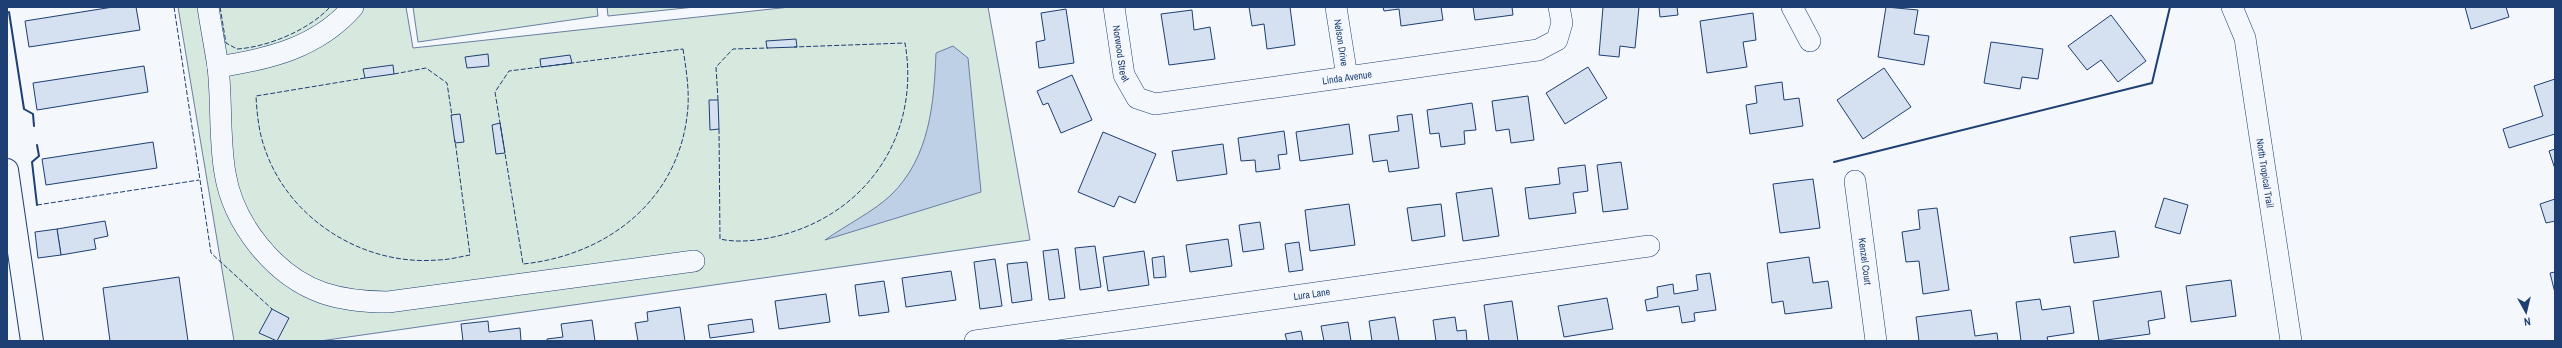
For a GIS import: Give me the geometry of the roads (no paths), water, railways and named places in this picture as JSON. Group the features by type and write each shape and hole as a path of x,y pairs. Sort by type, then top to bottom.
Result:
{"main road":[{"path":"7,170 32,341"}],"street":[{"path":"208,7 218,67 225,174 239,215 262,249 290,275 322,292 357,302 388,302 694,261"},
{"path":"218,67 261,61 301,46 338,24 353,7"},
{"name":"Norwood Street","path":"1114,7 1124,76 1137,98"},
{"name":"Nelson Drive","path":"1336,7 1347,77"},
{"name":"Linda Avenue","path":"1137,98 1155,104 1538,50 1557,40 1562,23 1559,7"},
{"path":"1792,7 1810,41"},
{"name":"North Tropical Trail","path":"2232,7 2245,38 2291,341"},
{"name":"Kenzel Court","path":"1855,181 1876,341"},
{"name":"Lura Lane","path":"974,341 1649,246"}],"water":[{"path":"953,46 968,58 981,192 825,240 884,201 904,180 922,147 927,128 934,91 936,53"}]}
